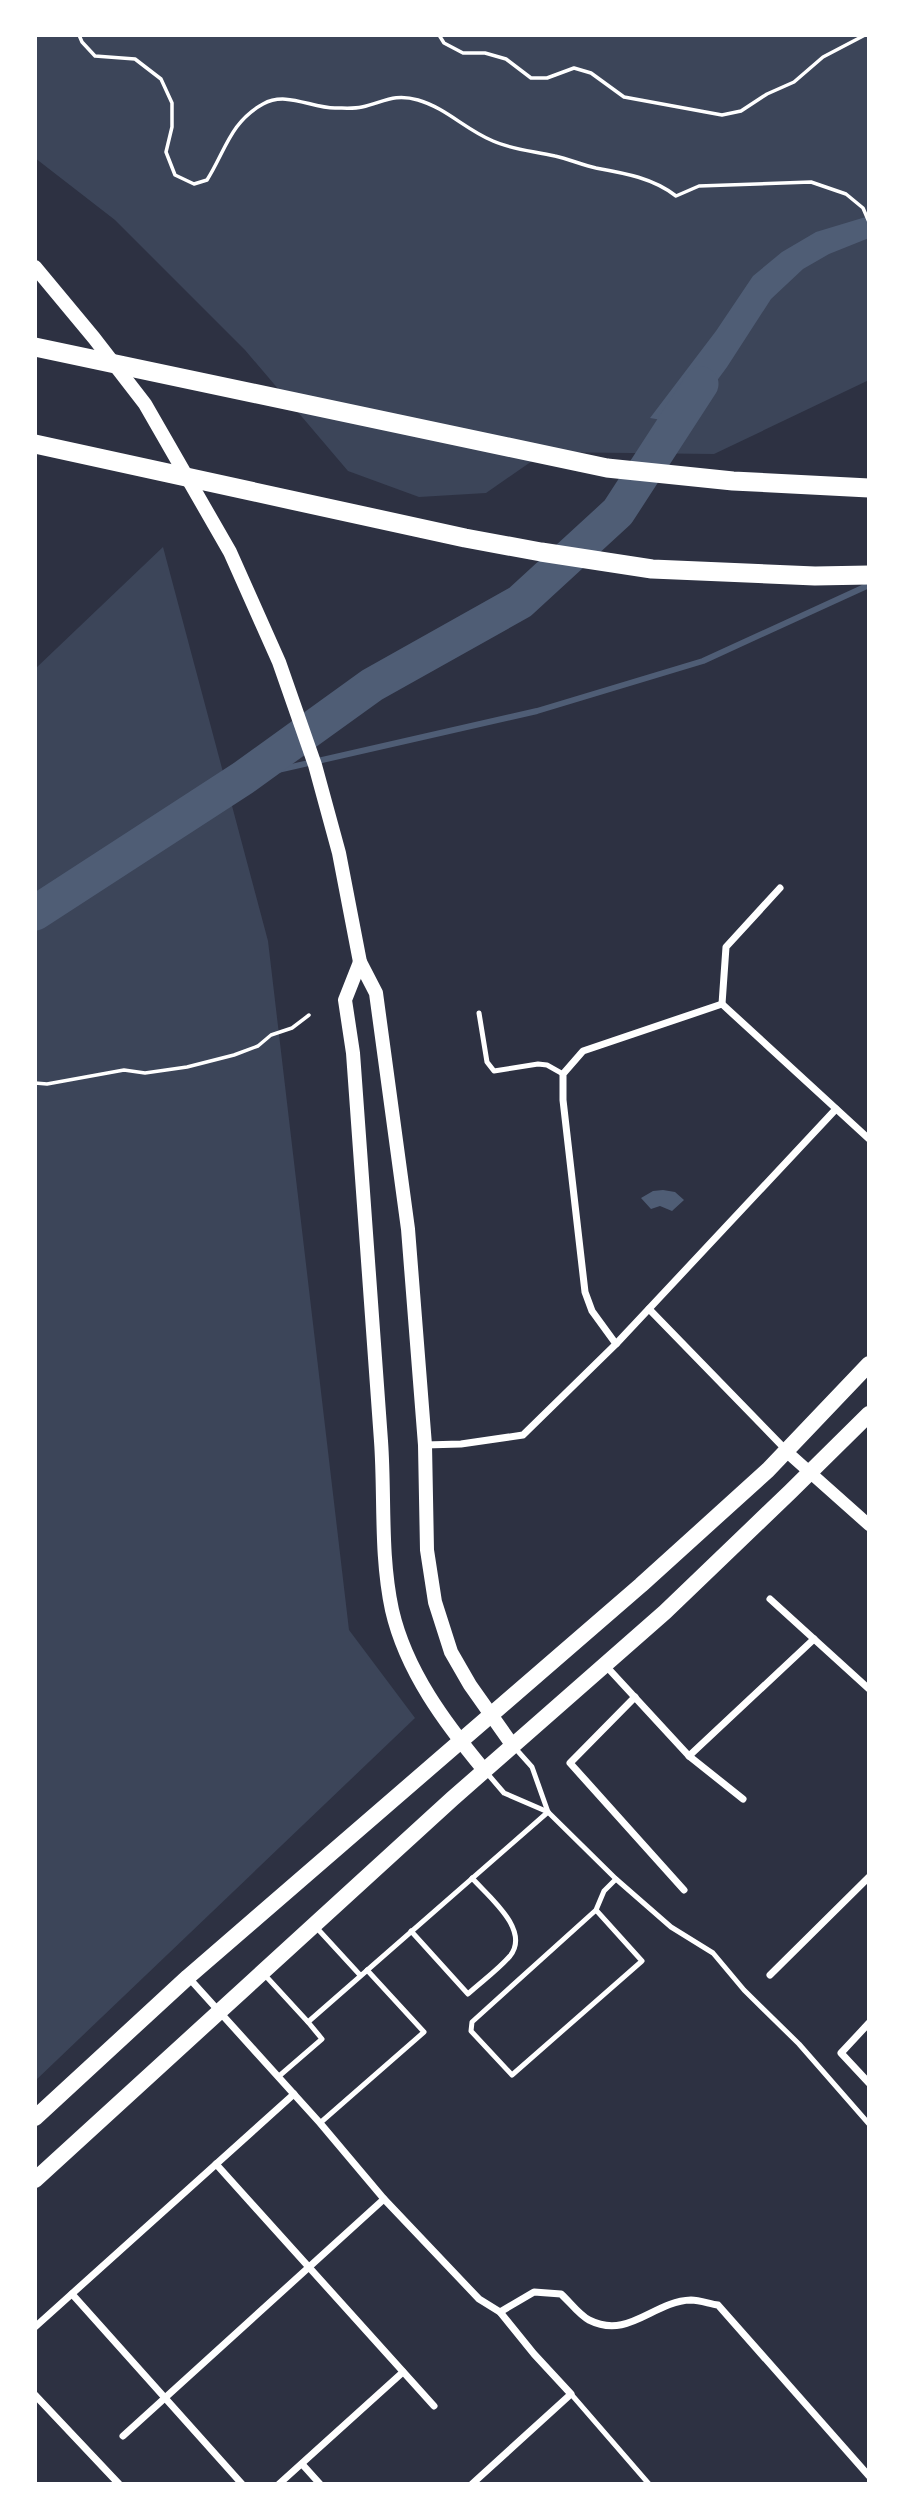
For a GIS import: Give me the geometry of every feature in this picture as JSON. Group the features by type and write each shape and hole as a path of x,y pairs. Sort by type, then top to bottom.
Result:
{"highway":[{"path":"35,347 303,406 607,468 733,481 869,488"},
{"path":"35,444 465,538 541,552 652,569 815,576 869,575"}],"main road":[{"path":"35,267 128,382 167,440 230,552 279,662 315,765 349,901 360,962 376,993 408,1229 425,1445 427,1550 435,1602 451,1652 490,1715 513,1746"},
{"path":"360,962 345,1000 353,1053 379,1420 383,1554 392,1612 410,1662 429,1697 484,1770"},
{"path":"35,2118 188,1977 459,1740 518,1694 584,1636 787,1452 869,1364"},
{"path":"35,2180 484,1770 606,1665 869,1414"}],"street":[{"path":"722,1004 726,947 780,888"},
{"path":"616,1344 592,1311 585,1292 563,1100 563,1074 583,1051 722,1004"},
{"path":"722,1004 869,1139"},
{"path":"425,1445 461,1444 523,1435 616,1344 836,1109"},
{"path":"649,1309 787,1452 869,1525"},
{"path":"770,1599 869,1689"},
{"path":"689,1756 814,1640"},
{"path":"606,1665 689,1756 743,1799"},
{"path":"635,1697 570,1763 684,1890"},
{"path":"770,1975 869,1877"},
{"path":"188,1977 320,2123 384,2199 479,2299 500,2312 571,2394 472,2484"},
{"path":"869,2023 841,2053 869,2083"},
{"path":"35,2327 294,2094"},
{"path":"216,2164 434,2406"},
{"path":"123,2436 384,2199"},
{"path":"500,2312 534,2292 561,2294 587,2319 614,2327 638,2320 660,2308 691,2300 718,2305 869,2476"},
{"path":"72,2294 242,2484"},
{"path":"279,2484 403,2372"},
{"path":"35,2395 120,2484"},
{"path":"302,2464 320,2484"}],"lane":[{"path":"479,1013 487,1062 494,1071 538,1064 547,1065 563,1074"},
{"path":"513,1746 532,1767 548,1812"},
{"path":"484,1770 504,1793 548,1812 616,1879 671,1927 713,1953 744,1990 799,2043 869,2124"},
{"path":"308,2022 548,1812"},
{"path":"411,1931 468,1994 511,1955 516,1942 511,1923 472,1878"},
{"path":"596,1910 642,1961 512,2075 471,2031 472,2022 596,1910 604,1891 616,1879"},
{"path":"313,1925 360,1975"},
{"path":"320,2123 424,2032 368,1970"},
{"path":"262,1972 322,2039 278,2077"},
{"path":"571,2394 649,2484"}],"path":[{"path":"79,35 95,56 135,59 161,79 172,103 172,127 166,152 175,175 194,184 208,180 219,161 226,140 239,124 262,104 279,99 301,101 318,108 361,108 397,96 418,100 443,110 465,128 494,142 592,167 628,173 664,187 676,196 699,186 811,182 846,194 863,208 869,222"},
{"path":"439,35 444,43 463,53 485,53 506,59 531,78 547,78 574,68 591,73 624,97 722,115 741,111 767,94 794,82 823,57 865,35"},
{"path":"35,1083 47,1084 124,1070 145,1073 187,1067 258,1046 271,1035 292,1028 309,1015"}],"shaded area":[{"path":"35,35 869,35 869,380 714,454 545,452 486,493 419,497 348,471 245,350 115,220 35,158"},
{"path":"869,216 869,238 829,254 803,269 771,299 727,367 685,424 650,418 716,331 753,276 782,252 816,232"},
{"path":"163,547 268,941 349,1630 415,1718 35,2081 35,669"},
{"path":"653,1191 675,1192 684,1200 672,1211 660,1206 651,1209 641,1198"}],"waterway":[{"path":"35,913 243,778 372,685 520,602 618,512 701,384"},
{"path":"243,778 537,711 703,661 869,585"}]}
